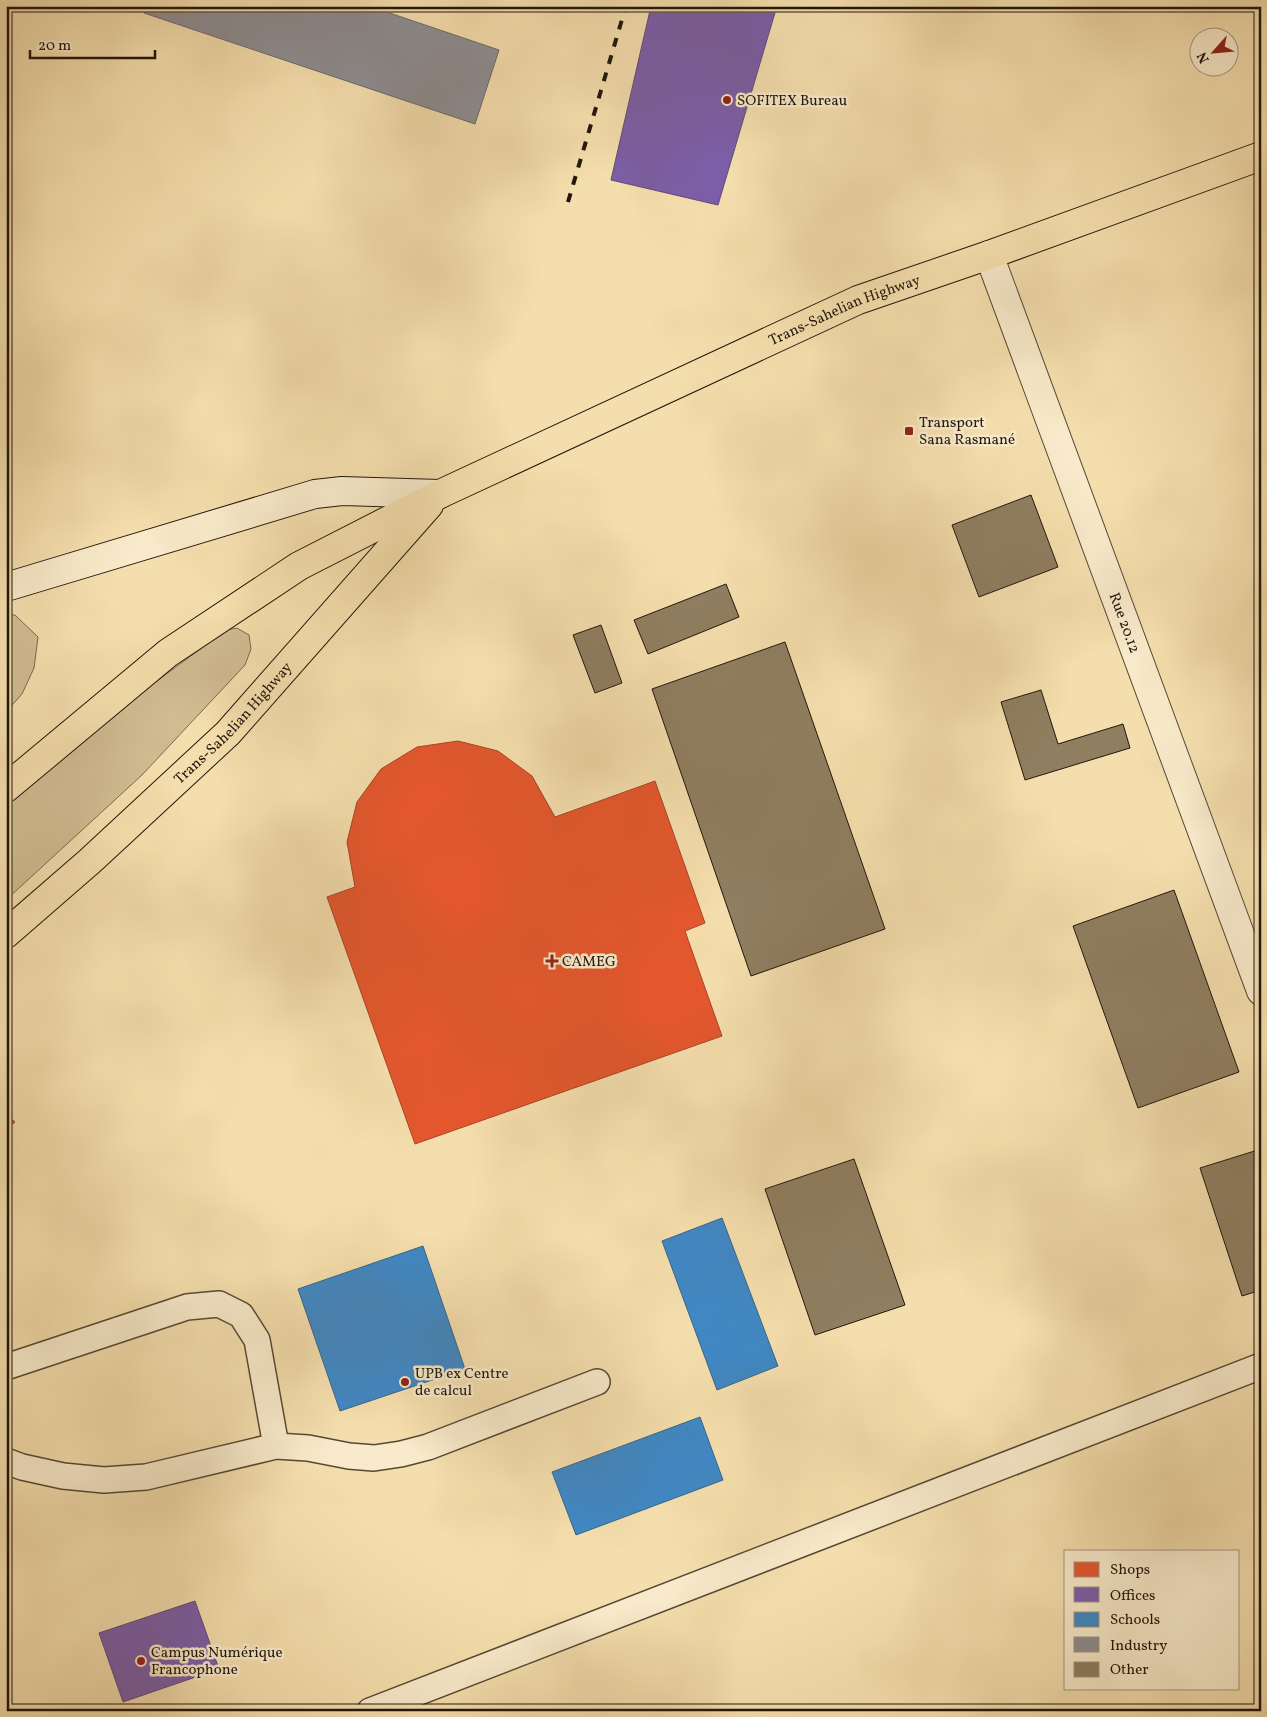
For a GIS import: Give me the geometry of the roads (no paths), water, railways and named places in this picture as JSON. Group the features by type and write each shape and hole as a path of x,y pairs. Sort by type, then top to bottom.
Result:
{"highway":[{"name":"Trans-Sahelian Highway","path":"6,788 168,653 299,566 440,494 858,300 989,255 1261,156"},
{"name":"Trans-Sahelian Highway","path":"6,934 90,861 228,733 440,494"}],"street":[{"name":"Rue 20.12","path":"989,255 1261,992"},
{"path":"6,587 315,494 342,491 440,494"}],"lane":[{"path":"6,1367 188,1306 219,1304 241,1315 257,1340 276,1446"},
{"path":"370,1711 1261,1366"},
{"path":"6,1461 22,1467 63,1476 104,1480 146,1477 276,1446 308,1448 374,1458 428,1447 597,1382"}],"railway":[{"path":"568,202 626,6"}],"place":[{"name":"SOFITEX Bureau","path":"727,100"},
{"name":"Transport Sana Rasmané","path":"909,431"},
{"name":"CAMEG","path":"552,961"},
{"name":"UPB ex Centre de calcul","path":"405,1382"},
{"name":"Campus Numérique Francophone","path":"141,1661"}]}
